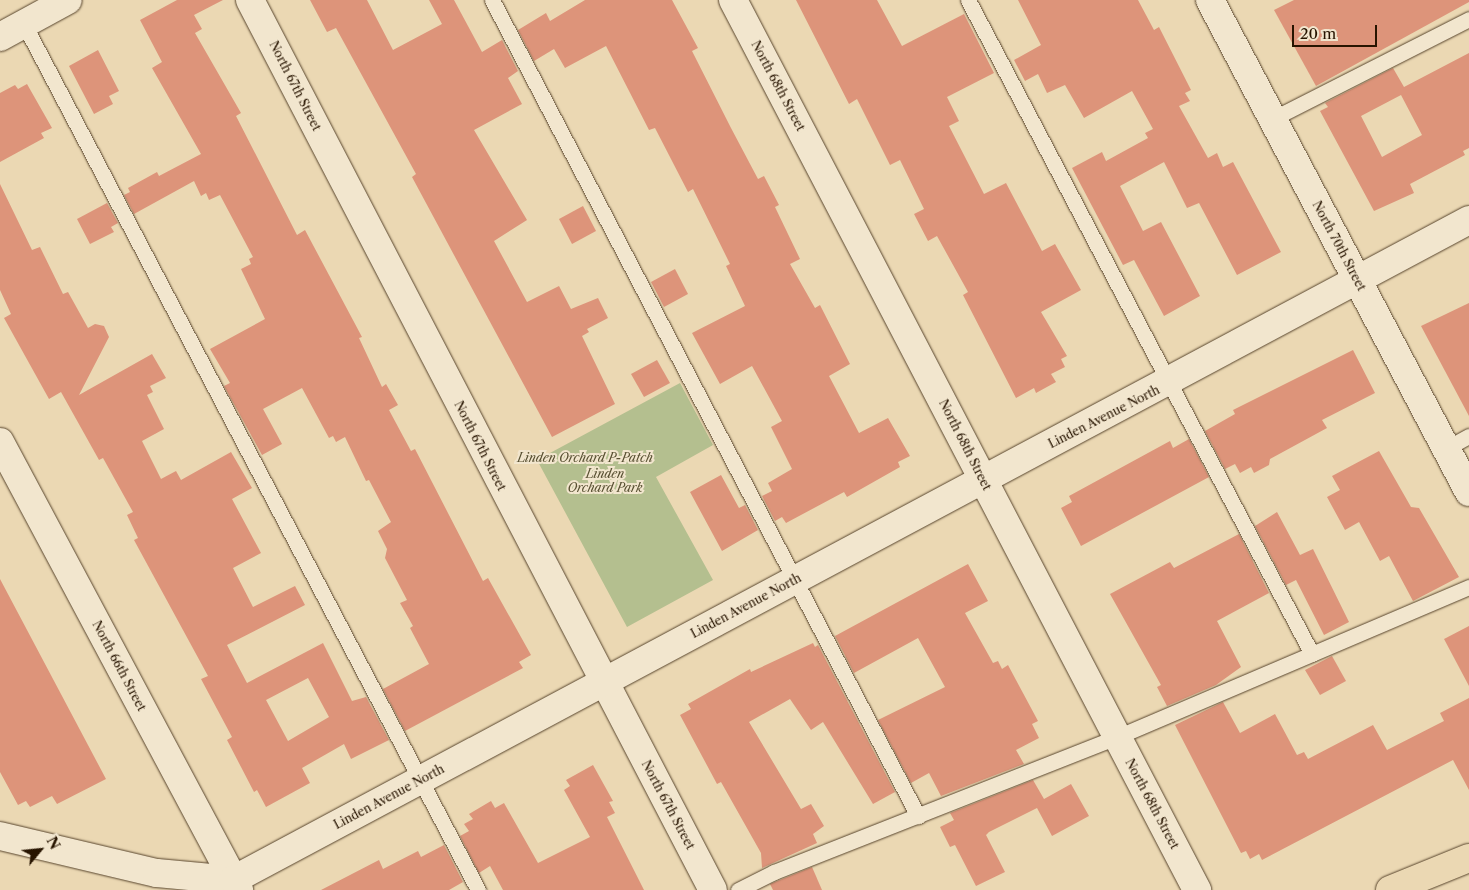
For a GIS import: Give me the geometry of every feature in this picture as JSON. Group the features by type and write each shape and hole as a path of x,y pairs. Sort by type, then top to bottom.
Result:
{"highway":[{"path":"1390,890 1469,858"}],"street":[{"path":"0,37 68,0"},
{"name":"North 67th Street","path":"250,0 603,683 713,890"},
{"name":"North 68th Street","path":"733,0 1197,890"},
{"name":"North 70th Street","path":"1210,0 1357,280 1458,442 1469,492"},
{"name":"Linden Avenue North","path":"232,887 421,780 983,480 1168,384 1469,220"},
{"name":"North 66th Street","path":"0,442 232,887"},
{"path":"0,836 157,873 232,887"}],"lane":[{"path":"492,0 918,816"},
{"path":"968,0 1168,384 1312,654"},
{"path":"1272,119 1469,18"},
{"path":"24,24 478,890"},
{"path":"738,890 774,872 1117,737 1469,587"}],"green space":[{"name":"Linden Orchard Park","path":"680,383 713,445 656,477 713,580 627,627 537,460"}],"building":[{"path":"177,0 223,0 194,15 202,29 195,33 241,113 236,116 297,235 305,230 362,337 359,338 382,387 386,384 398,405 389,410 411,451 415,449 483,581 488,578 531,655 519,662 523,668 405,731 383,689 429,664 410,628 413,626 400,603 407,600 385,558 387,549 378,531 391,522 369,480 366,481 345,437 336,442 333,436 329,438 302,388 263,409 282,444 262,455 224,386 230,383 210,349 265,319 241,269 251,264 249,259 253,257 220,195 209,200 206,193 201,196 194,181 134,214 124,195 130,192 128,188 157,172 159,176 201,154 152,68 162,62 140,20"},
{"path":"310,0 367,0 393,50 442,24 429,0 454,0 482,52 502,40 518,71 508,78 522,104 474,130 527,220 494,241 527,302 559,286 571,309 598,298 608,318 587,329 589,332 582,336 615,404 552,437 412,177 416,174 336,28 327,32"},
{"path":"585,0 672,0 698,48 692,51 731,128 758,179 764,176 779,205 775,207 800,259 790,264 815,308 820,305 850,364 829,376 859,433 888,418 910,456 898,462 900,467 847,497 844,492 786,523 782,517 775,521 762,496 772,491 768,483 792,469 771,427 782,421 752,366 720,384 692,333 745,306 726,266 730,264 693,189 688,192 655,128 649,130 606,46 565,68 554,49 534,61 518,30 546,13 550,21"},
{"path":"796,0 877,0 902,46 964,14 994,73 947,97 959,121 949,126 984,194 1006,183 1042,251 1055,244 1081,290 1041,312 1067,356 1061,359 1065,367 1051,374 1056,382 1036,393 1034,388 1016,398 963,295 968,292 937,236 928,241 914,214 924,209 900,160 890,165 857,99 849,104"},
{"path":"1018,0 1138,0 1154,30 1159,27 1191,90 1185,93 1190,101 1179,106 1208,158 1217,153 1223,167 1233,162 1281,252 1237,275 1199,203 1187,208 1164,162 1120,186 1143,231 1161,222 1200,296 1164,316 1134,260 1123,265 1072,168 1102,152 1106,161 1148,138 1145,133 1153,129 1132,91 1084,118 1065,85 1047,93 1038,74 1025,81 1014,60 1041,45"},
{"path":"1294,0 1469,0 1469,2 1316,86 1274,10"},
{"path":"98,50 119,91 109,96 113,104 94,114 69,66"},
{"path":"1469,53 1469,148 1463,151 1465,155 1410,184 1414,193 1374,211 1320,111 1328,107 1325,103 1393,68 1404,87","holes":["1401,95 1422,135 1382,157 1361,116"]},
{"path":"27,84 52,128 41,133 44,138 0,162 0,93 15,85 18,89"},
{"path":"0,184 32,250 40,247 63,294 68,292 88,328 95,324 104,326 109,337 79,395 152,354 166,378 150,386 153,392 147,395 164,429 142,441 161,479 176,471 181,480 231,452 252,488 232,499 261,553 233,568 253,607 295,586 305,605 227,645 247,683 323,643 352,701 366,697 389,740 351,759 344,744 302,768 310,783 266,807 257,790 254,792 227,740 232,737 201,679 208,676 134,540 138,538 127,515 133,512 103,458 99,460 61,392 49,399 4,318 11,314 0,290","holes":["308,678 329,717 288,741 266,700"]},
{"path":"107,203 118,223 111,227 114,232 90,244 77,219"},
{"path":"583,206 596,231 572,244 559,219"},
{"path":"675,269 688,294 664,307 651,282"},
{"path":"1469,303 1469,416 1421,326"},
{"path":"1353,350 1375,393 1322,420 1327,428 1270,459 1269,465 1254,473 1251,467 1240,473 1235,464 1225,469 1205,431 1235,414 1233,410"},
{"path":"657,360 670,383 644,397 631,374"},
{"path":"1189,439 1209,477 1081,546 1061,508 1072,502 1069,496 1170,441 1173,448"},
{"path":"1379,451 1411,507 1419,508 1459,577 1413,601 1389,556 1380,561 1359,522 1345,530 1327,497 1340,490 1332,476"},
{"path":"721,475 739,508 745,505 758,530 722,551 690,492"},
{"path":"1277,512 1300,555 1313,549 1349,622 1324,635 1296,580 1286,585 1255,526"},
{"path":"1239,534 1269,593 1217,621 1241,667 1216,685 1167,706 1157,687 1161,685 1110,594 1170,562 1174,568"},
{"path":"968,564 988,601 965,613 993,663 998,661 1002,669 1008,665 1038,721 1032,724 1039,738 1016,750 1024,764 941,796 929,773 911,783 878,720 945,687 918,638 854,673 835,636"},
{"path":"0,579 106,779 57,804 52,796 30,807 26,801 18,805 0,772"},
{"path":"1469,626 1469,686 1444,639"},
{"path":"813,643 815,647 818,645 895,792 873,804 823,722 811,730 790,699 749,722 801,809 811,804 824,826 813,834 817,843 762,868 761,853 721,782 717,784 680,715 691,709 688,704 750,669 751,672"},
{"path":"1332,656 1346,681 1320,695 1305,670"},
{"path":"1469,698 1469,790 1453,760 1262,860 1259,854 1250,859 1246,851 1241,853 1175,725 1223,702 1240,733 1275,714 1297,755 1304,752 1308,759 1373,725 1387,750 1444,721 1440,713"},
{"path":"593,765 613,801 609,802 615,813 607,817 644,890 503,890 490,866 479,873 460,836 469,831 464,824 473,819 469,814 491,801 495,808 504,803 538,863 590,837 564,790 570,786 566,780"},
{"path":"1033,780 1044,799 1071,784 1089,816 1052,836 1037,808 989,832 986,835 1005,872 976,886 955,845 950,847 940,827 954,820 950,813"},
{"path":"444,845 463,882 449,890 321,890 379,860 383,869 418,851 421,857"},
{"path":"812,867 822,890 773,890 770,884"}],"park label":[{"name":"Linden Orchard P-Patch","path":"585,458"}]}
